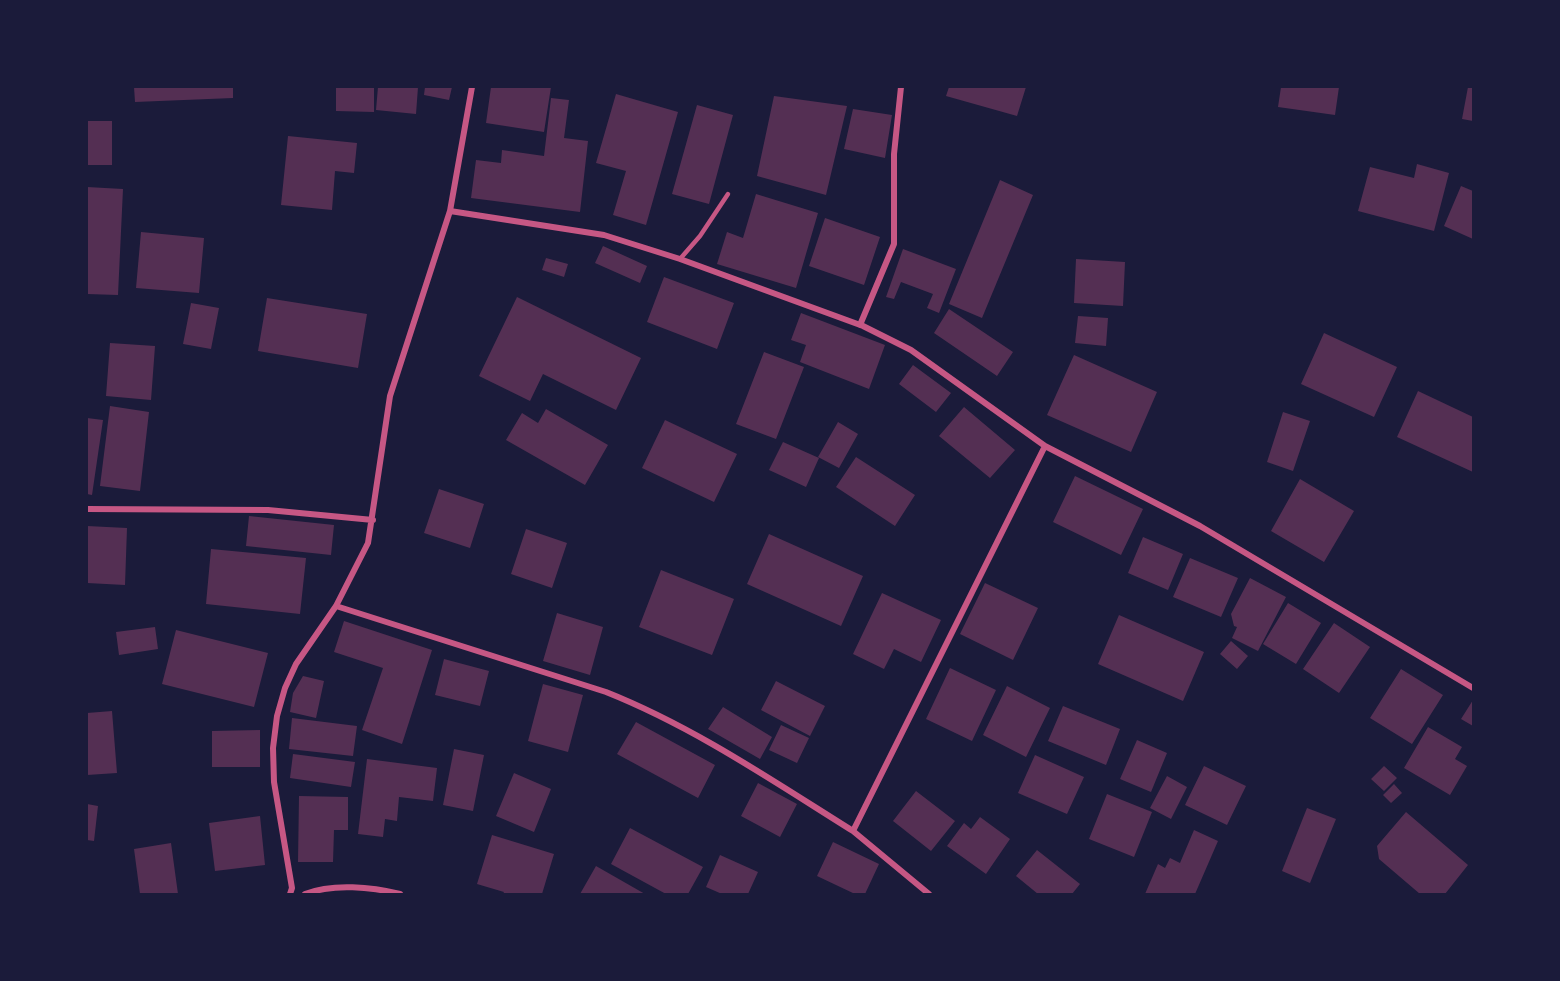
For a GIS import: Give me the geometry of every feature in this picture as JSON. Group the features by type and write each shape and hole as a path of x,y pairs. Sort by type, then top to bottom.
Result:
{"street":[{"path":"290,894 292,888 274,782 273,748 277,716 285,688 296,664 336,606 368,543 390,396 450,211 472,87"},
{"path":"860,325 894,244 894,154 901,87"},
{"path":"450,211 604,235 680,259 860,325 911,350 1044,446 1200,526 1473,688"},
{"path":"853,831 1044,446"},
{"path":"87,509 268,510 373,520"},
{"path":"336,606 606,692 633,703 733,757 853,831 930,894"},
{"path":"305,894 318,890 350,888 384,890 400,894"}],"lane":[{"path":"680,259 700,236 729,194"}],"building":[{"path":"134,87 233,87 233,98 135,102"},
{"path":"336,87 374,87 374,112 336,111"},
{"path":"378,87 418,87 416,114 376,110"},
{"path":"425,87 452,87 449,100 424,95"},
{"path":"491,87 551,87 544,132 486,123"},
{"path":"949,87 1026,87 1017,116 946,96"},
{"path":"1281,87 1339,87 1335,115 1278,107"},
{"path":"1468,87 1473,87 1473,121 1462,119"},
{"path":"616,94 678,112 646,225 613,215 626,171 596,163"},
{"path":"774,96 847,106 826,195 757,176"},
{"path":"551,98 569,100 564,138 588,141 580,212 471,198 476,160 501,163 502,150 544,156"},
{"path":"697,105 733,115 709,204 672,194"},
{"path":"853,109 892,115 885,158 844,149"},
{"path":"87,121 112,121 112,165 87,165"},
{"path":"288,136 357,143 354,173 335,171 332,210 281,205"},
{"path":"1417,164 1449,173 1434,231 1358,211 1370,167 1414,178"},
{"path":"1000,180 1033,195 982,318 949,304"},
{"path":"1461,186 1473,191 1473,239 1444,226"},
{"path":"87,187 123,189 118,295 87,294"},
{"path":"756,194 818,213 796,288 717,264 727,232 743,238"},
{"path":"825,218 880,237 864,285 809,266"},
{"path":"141,232 204,238 199,293 136,288"},
{"path":"603,246 647,266 640,283 595,263"},
{"path":"903,249 956,269 939,313 927,308 933,294 901,282 894,299 886,297"},
{"path":"546,258 568,264 564,277 542,270"},
{"path":"1076,259 1125,262 1123,306 1074,303"},
{"path":"664,277 734,303 717,349 647,322"},
{"path":"517,297 641,358 616,410 543,374 530,401 479,376"},
{"path":"267,298 367,314 358,368 258,351"},
{"path":"191,303 219,308 211,349 183,344"},
{"path":"949,309 1013,352 997,376 934,333"},
{"path":"801,313 885,345 869,389 800,362 806,345 791,340"},
{"path":"1078,316 1108,318 1106,346 1075,343"},
{"path":"1324,333 1397,367 1374,417 1301,384"},
{"path":"110,343 155,346 151,400 106,396"},
{"path":"764,352 804,367 776,439 736,424"},
{"path":"1074,355 1157,392 1131,452 1047,415"},
{"path":"913,365 951,393 936,412 899,384"},
{"path":"1418,391 1473,417 1473,472 1397,437"},
{"path":"110,406 149,412 140,491 100,486"},
{"path":"964,407 1015,450 990,478 939,436"},
{"path":"546,409 608,445 585,485 506,440 522,413 538,423"},
{"path":"1283,412 1310,421 1293,471 1267,462"},
{"path":"87,418 103,420 92,495 87,494"},
{"path":"665,420 737,454 714,502 642,468"},
{"path":"838,422 858,434 839,468 818,457"},
{"path":"783,442 819,458 806,487 769,470"},
{"path":"856,457 915,495 895,526 836,487"},
{"path":"1075,476 1143,509 1121,555 1053,522"},
{"path":"1300,479 1354,511 1324,562 1271,531"},
{"path":"439,489 484,504 470,548 424,533"},
{"path":"249,516 334,525 331,555 246,546"},
{"path":"87,526 127,528 125,585 87,583"},
{"path":"526,529 567,543 552,588 511,574"},
{"path":"769,534 863,576 841,626 747,584"},
{"path":"1143,537 1183,554 1168,590 1128,573"},
{"path":"211,549 306,558 300,614 206,604"},
{"path":"1190,558 1238,578 1221,617 1173,597"},
{"path":"661,570 734,599 712,655 639,627"},
{"path":"1250,578 1286,597 1258,651 1232,638 1237,627 1234,626 1231,614"},
{"path":"985,583 1038,608 1013,660 960,634"},
{"path":"882,593 941,620 921,662 894,649 884,669 853,654"},
{"path":"1288,603 1321,623 1296,664 1263,644"},
{"path":"557,613 603,627 590,675 543,661"},
{"path":"1119,615 1204,652 1183,701 1098,664"},
{"path":"344,621 432,650 402,744 362,730 383,668 334,652"},
{"path":"1334,623 1370,647 1339,693 1303,669"},
{"path":"155,627 158,649 119,655 116,632"},
{"path":"176,630 268,653 254,707 162,684"},
{"path":"1231,641 1248,656 1237,669 1220,654"},
{"path":"444,659 489,671 480,706 435,695"},
{"path":"950,668 996,690 972,741 926,719"},
{"path":"1401,669 1443,695 1412,744 1370,718"},
{"path":"303,676 324,681 316,718 290,712 293,693"},
{"path":"776,681 825,706 810,736 761,710"},
{"path":"543,684 583,695 568,752 528,741"},
{"path":"1007,686 1050,708 1026,757 983,735"},
{"path":"1473,700 1473,726 1461,719"},
{"path":"1063,706 1120,729 1106,765 1048,741"},
{"path":"723,707 772,737 760,759 708,729"},
{"path":"112,711 117,773 87,775 87,713"},
{"path":"292,718 357,726 353,756 289,749"},
{"path":"636,722 715,765 698,798 617,754"},
{"path":"781,725 809,738 797,763 769,750"},
{"path":"1428,727 1462,747 1455,759 1467,766 1450,795 1404,768"},
{"path":"260,730 260,767 212,767 212,731"},
{"path":"1137,740 1167,753 1151,792 1120,779"},
{"path":"454,749 484,755 473,811 443,805"},
{"path":"293,754 355,762 351,787 290,778"},
{"path":"1035,755 1084,777 1067,814 1018,793"},
{"path":"367,759 437,768 433,801 399,797 397,821 385,819 383,837 358,834"},
{"path":"1204,766 1246,786 1227,825 1185,805"},
{"path":"1384,766 1397,778 1384,791 1371,779"},
{"path":"514,773 551,789 534,832 496,816"},
{"path":"1167,776 1187,787 1171,819 1150,808"},
{"path":"758,783 797,804 780,837 741,816"},
{"path":"1394,784 1402,793 1391,803 1383,795"},
{"path":"916,791 955,821 931,851 893,821"},
{"path":"1107,794 1152,812 1134,857 1089,839"},
{"path":"299,796 348,797 348,830 334,830 333,862 298,862"},
{"path":"87,804 98,806 94,841 87,840"},
{"path":"1307,808 1336,819 1310,883 1282,871"},
{"path":"1406,812 1468,865 1445,894 1420,894 1379,859 1377,846"},
{"path":"260,816 265,865 215,871 209,823"},
{"path":"980,817 1010,839 986,874 947,846 964,823 971,829"},
{"path":"630,828 703,867 688,894 666,894 611,864"},
{"path":"1194,830 1218,841 1195,894 1145,894 1158,864 1165,868 1170,858 1180,863"},
{"path":"492,835 554,854 542,894 503,894 504,892 477,884"},
{"path":"833,842 879,864 865,894 855,894 817,876"},
{"path":"171,843 178,894 140,894 134,849"},
{"path":"1037,850 1080,884 1072,894 1038,894 1016,876"},
{"path":"720,855 758,872 748,894 722,894 706,887"},
{"path":"596,866 645,894 580,894"}]}
